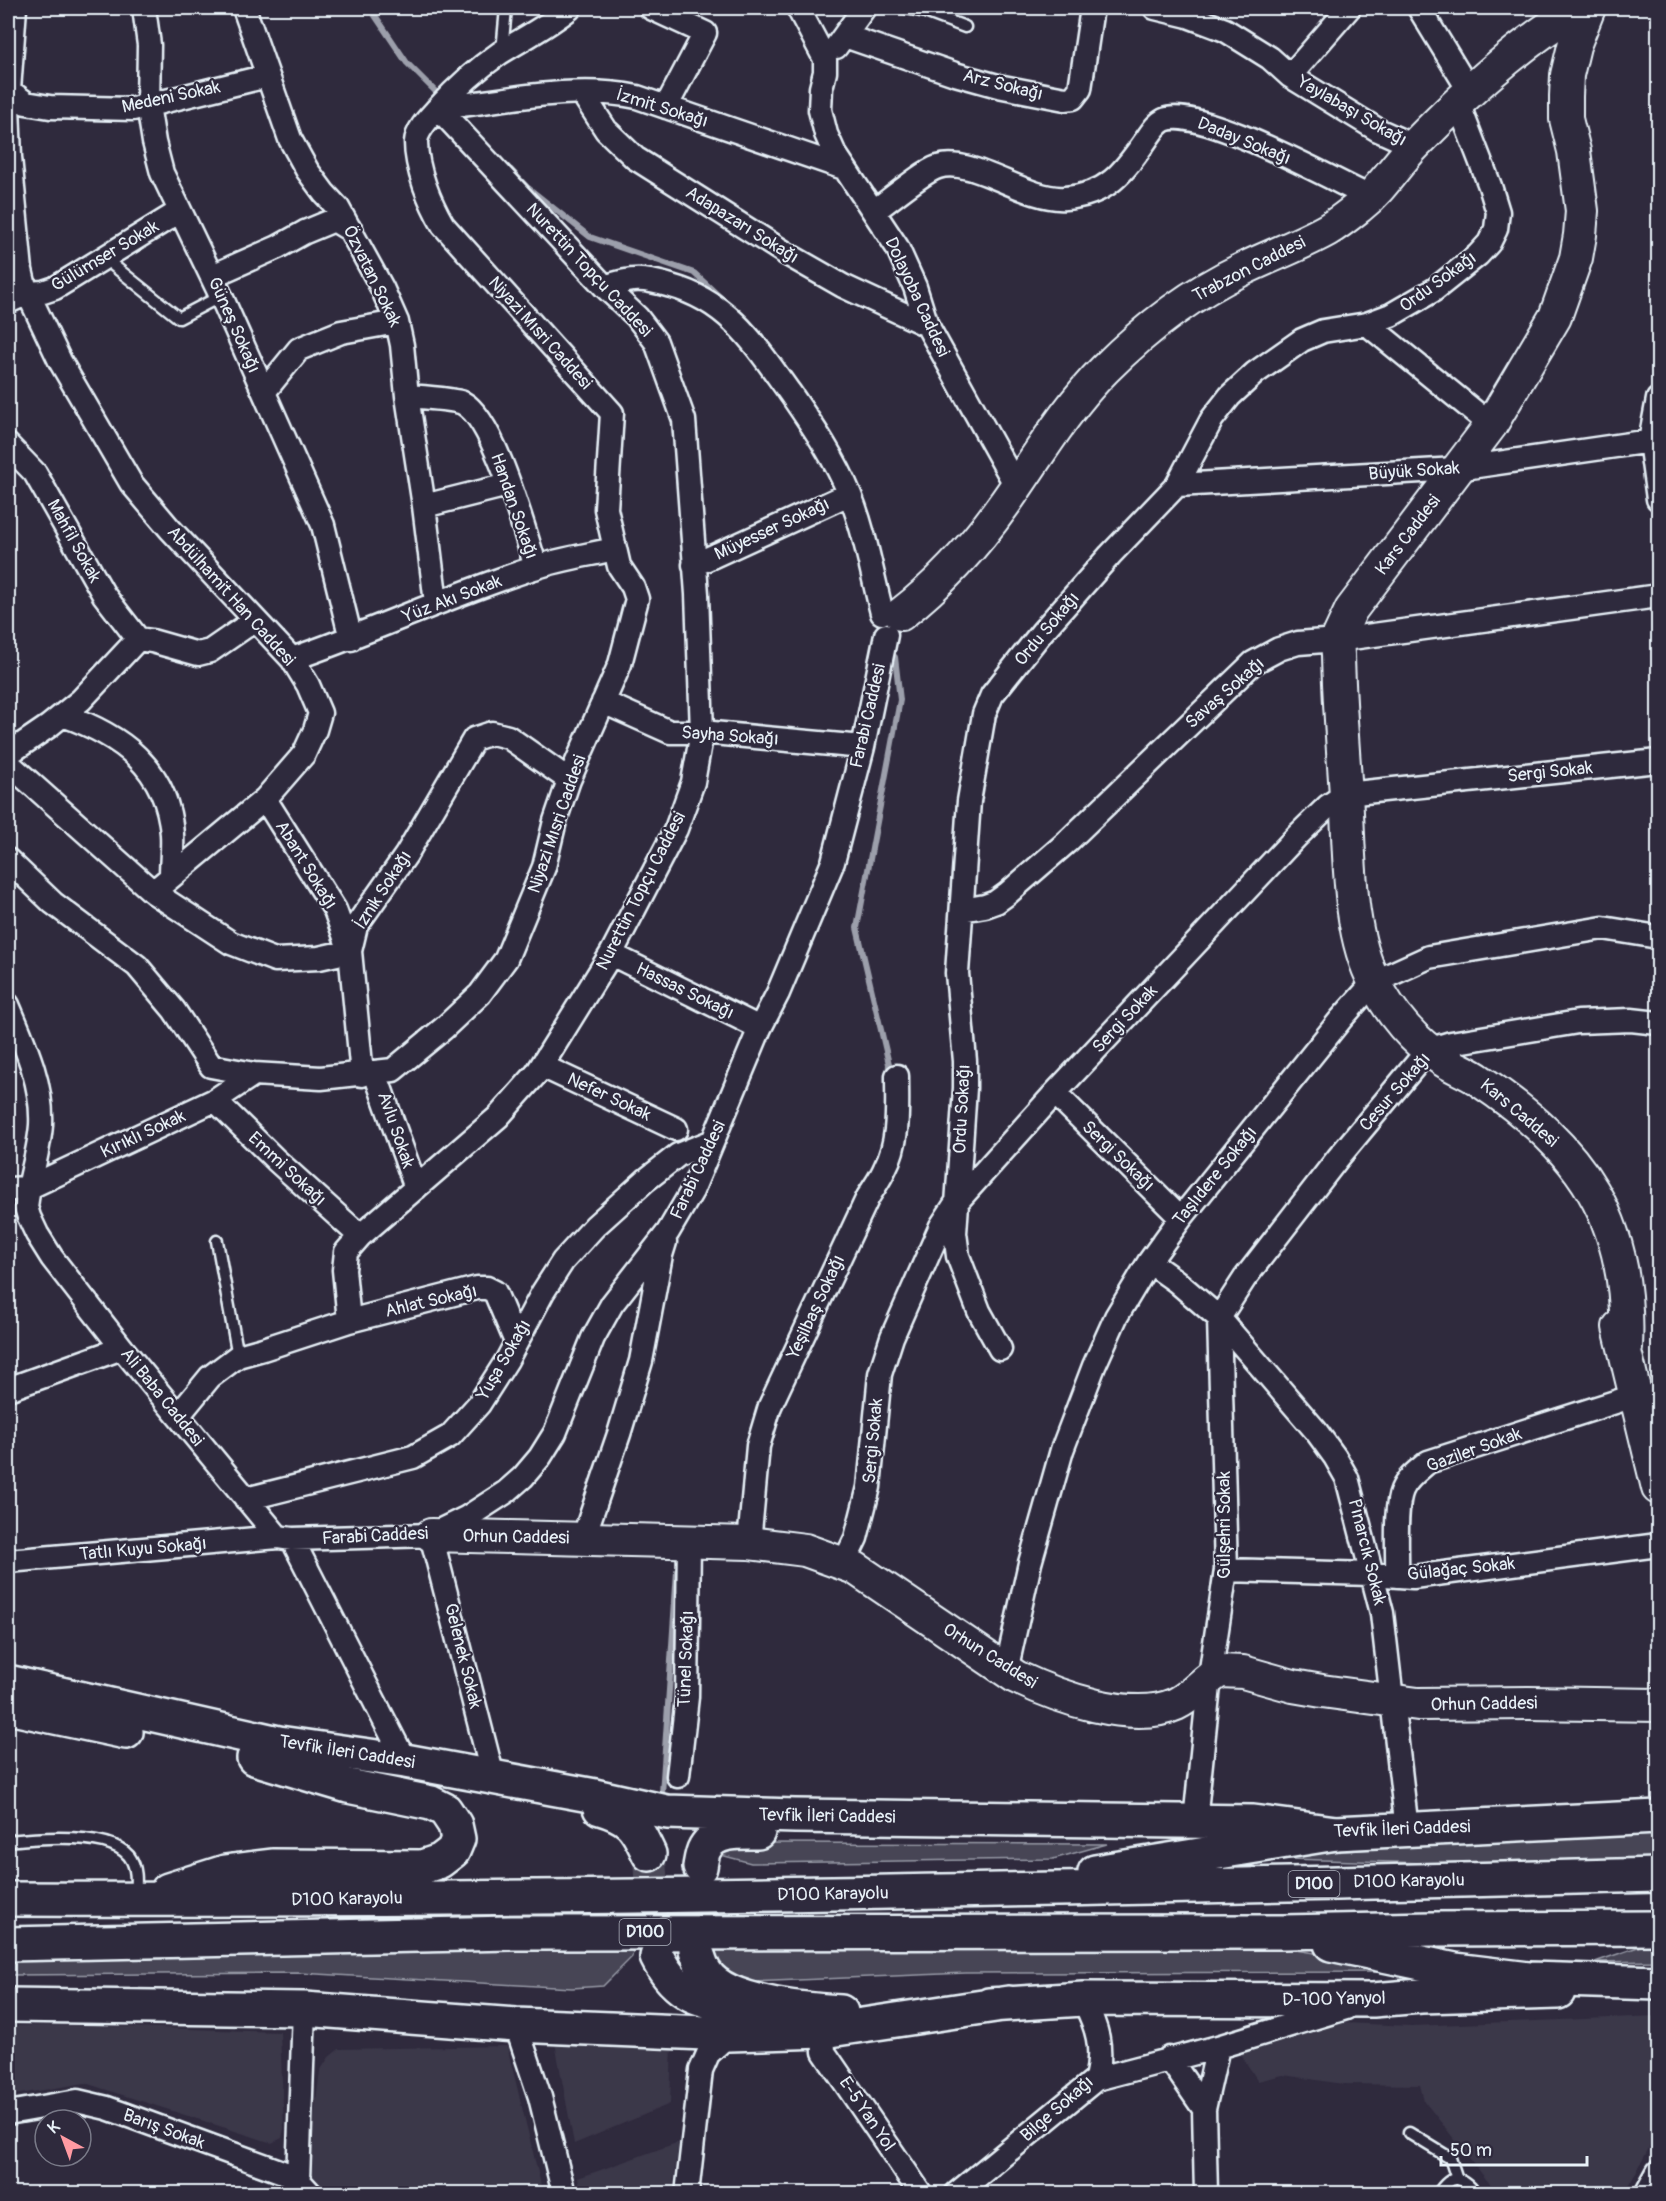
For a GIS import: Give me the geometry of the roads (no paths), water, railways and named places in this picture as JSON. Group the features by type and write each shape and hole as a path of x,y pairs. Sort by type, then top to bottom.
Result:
{"main road":[{"name":"Tevfik İleri Caddesi","path":"8,1682 269,1741 405,1761 595,1796 667,1812 795,1816 1253,1822 1336,1833 1659,1817"},
{"path":"8,1707 254,1758 461,1784 587,1803 620,1814 637,1829 650,1854"},
{"path":"135,1900 225,1872 272,1866 422,1867 440,1861 453,1851 458,1839 455,1825 445,1810 430,1803 348,1786 254,1758"},
{"path":"699,1867 705,1848 716,1836 736,1832 1186,1835 1336,1833"},
{"path":"970,1892 1336,1833"},
{"name":"D100 Karayolu","path":"8,1899 135,1900 970,1892 1659,1875"},
{"name":"D100 Karayolu","path":"8,1944 510,1933 1283,1932 1659,1928"},
{"path":"1283,1932 1455,1970 1530,1979 1659,1983"},
{"path":"696,1950 705,1973 720,1986 744,1996 787,2008"},
{"path":"657,1957 674,1984 696,1998 723,2004 856,2014 1009,2003"},
{"name":"D-100 Yanyol","path":"1009,2003 1083,1999 1373,2000 1420,1996 1659,1990"},
{"path":"8,2005 304,2009 516,2025 729,2034 823,2031 1009,2003"}],"street":[{"name":"Abdülhamit Han Caddesi","path":"15,8 8,98 9,157 21,270 18,297 60,361 131,483 170,530 292,659 308,685 320,712 304,754 265,799 153,892"},
{"name":"Güneş Sokağı","path":"144,8 149,45 148,105 162,173 212,276 323,525 351,639"},
{"name":"Özvatan Sokak","path":"244,8 290,139 301,160 324,193 338,208 352,231 397,321 436,603"},
{"name":"Niyazi Mısri Caddesi","path":"8,860 53,903 137,966 174,1010 211,1066 254,1074 321,1078 393,1070 444,1029 480,994 506,959 544,867 555,821 569,780 620,664 637,599 633,587 619,566 606,509 612,413 443,225 431,205 425,187 416,141 425,122 455,89 480,67 570,8"},
{"path":"651,8 705,33 666,107"},
{"path":"798,8 825,59 867,8"},
{"name":"Arz Sokağı","path":"845,36 998,86 1065,99 1074,98 1080,89 1092,8"},
{"name":"Yaylabaşı Sokağı","path":"1155,8 1207,14 1270,58 1290,76 1378,130 1414,146"},
{"name":"Yaylabaşı Sokağı","path":"1290,76 1349,8"},
{"name":"Ordu Sokağı","path":"1000,1349 979,1311 958,1257 955,1233 965,1088 965,1061 957,973 969,801 984,714 992,695 1049,624 1110,555 1177,485 1212,419 1230,396 1255,373 1302,340 1323,331 1367,324 1391,315 1434,290 1478,255 1496,229 1498,212 1464,97 1419,8"},
{"name":"Trabzon Caddesi","path":"890,621 932,590 952,568 1005,504 1068,413 1102,372 1151,327 1197,293 1242,269 1329,229 1379,190 1414,146 1464,97 1531,39 1579,8"},
{"name":"Kars Caddesi","path":"1589,8 1574,46 1566,96 1566,119 1574,151 1582,211 1576,258 1555,317 1491,425 1351,610 1337,640 1341,744 1352,886 1360,948 1374,982 1405,1027 1437,1056 1466,1071 1527,1115 1546,1131 1586,1177 1606,1215 1616,1248 1627,1317 1626,1347 1659,1488"},
{"name":"Dolayoba Caddesi","path":"825,59 820,110 826,134 834,152 897,247 927,325 1016,486"},
{"name":"Medeni Sokak","path":"8,98 50,107 133,109 267,76"},
{"name":"İzmit Sokağı","path":"438,108 553,95 612,92 637,97 844,168"},
{"name":"Adapazarı Sokağı","path":"582,93 606,130 635,158 787,254 843,286 927,325"},
{"name":"Nurettin Topçu Caddesi","path":"349,1321 344,1270 346,1252 360,1236 498,1117 542,1065 611,954 676,829 693,782 702,732 684,420 656,342 637,317 605,287 438,108"},
{"name":"Daday Sokağı","path":"874,211 936,168 949,166 982,174 1036,194 1060,199 1092,193 1108,186 1122,172 1155,127 1164,120 1177,117 1208,123 1234,133 1370,197"},
{"name":"Gülümser Sokak","path":"18,297 55,288 180,211"},
{"path":"212,276 334,220 352,231"},
{"name":"Farabi Caddesi","path":"285,1538 431,1535 466,1518 523,1478 555,1433 593,1338 612,1304 669,1232 692,1191 833,862 890,621 849,494 826,448 806,416 746,332 723,311 704,298 649,279 624,279 605,287"},
{"path":"264,392 299,349 340,332 397,321"},
{"path":"1367,324 1491,425"},
{"name":"Handan Sokağı","path":"407,396 462,403 479,418 501,460 536,567"},
{"path":"1659,399 1654,443 1659,499"},
{"name":"Büyük Sokak","path":"1177,485 1457,469 1654,443"},
{"name":"Mahfil Sokak","path":"8,446 35,473 104,595 138,639"},
{"path":"424,507 508,485"},
{"name":"Müyesser Sokağı","path":"694,565 849,494"},
{"name":"Yüz Akı Sokak","path":"292,659 351,639 436,603 536,567 615,549"},
{"name":"Savaş Sokağı","path":"962,910 985,906 1007,894 1092,818 1253,663 1279,649 1298,643 1337,640 1659,596"},
{"path":"8,754 81,700 138,639 198,654 210,651 255,620"},
{"name":"Sayha Sokağı","path":"603,702 670,732 702,732 862,747"},
{"path":"63,715 104,732 142,759 166,805 172,833 171,876"},
{"name":"İznik Sokağı","path":"153,892 231,942 275,960 320,958 350,951 356,926 406,855 474,739 492,733 508,737 569,780"},
{"name":"Sergi Sokak","path":"844,1563 856,1538 869,1486 876,1403 883,1364 892,1337 941,1226 956,1203 1055,1094 1297,836 1328,806 1346,794 1659,761"},
{"path":"8,763 153,892"},
{"name":"Abant Sokağı","path":"265,799 336,910 350,951 368,1074"},
{"name":"Taşlıdere Sokağı","path":"1006,1671 1032,1554 1067,1434 1116,1317 1149,1262 1181,1218 1341,1019 1374,982 1429,957 1603,928 1659,937"},
{"name":"Hassas Sokağı","path":"611,954 760,1028"},
{"name":"Ali Baba Caddesi","path":"8,1005 28,1053 40,1097 41,1125 33,1171 18,1189 28,1217 52,1258 122,1348 246,1499 285,1538 405,1761"},
{"name":"Cesur Sokağı","path":"1219,1318 1245,1278 1338,1158 1451,1042 1578,1022 1631,1020 1659,1023"},
{"name":"Nefer Sokak","path":"542,1065 676,1129"},
{"name":"Kırıklı Sokak","path":"18,1189 215,1100 254,1074"},
{"name":"Avlu Sokak","path":"368,1074 416,1188"},
{"name":"Yeşilbaş Sokağı","path":"749,1544 758,1446 770,1406 868,1197 886,1167 898,1121 897,1076"},
{"name":"Sergi Sokağı","path":"1055,1094 1181,1218"},
{"name":"Emmi Sokağı","path":"215,1100 276,1160 360,1236"},
{"name":"Yuşa Sokağı","path":"246,1499 413,1457 450,1436 479,1404 563,1261 595,1227 646,1180 678,1155 712,1141"},
{"path":"583,1539 641,1361 661,1255 669,1232"},
{"path":"1149,1262 1176,1281 1219,1318"},
{"name":"Ahlat Sokağı","path":"349,1321 477,1287 487,1288 495,1292 516,1342"},
{"name":"Gülşehri Sokak","path":"1195,1821 1210,1676 1226,1570 1219,1318"},
{"name":"Pınarcık Sokak","path":"1219,1318 1294,1405 1335,1457 1347,1478 1382,1613 1407,1830"},
{"path":"178,1416 210,1377 238,1356 349,1321"},
{"path":"8,1389 122,1348"},
{"name":"Gaziler Sokak","path":"1397,1576 1397,1534 1402,1490 1428,1462 1637,1395"},
{"name":"Orhun Caddesi","path":"431,1535 749,1544 805,1550 844,1563 877,1582 1006,1671 1037,1687 1060,1695 1137,1712 1159,1710 1177,1703 1191,1694 1210,1676 1220,1671 1243,1672 1293,1686 1392,1702 1659,1706"},
{"name":"Gelenek Sokak","path":"431,1535 493,1777"},
{"name":"Tatlı Kuyu Sokağı","path":"8,1561 285,1538"},
{"name":"Tünel Sokağı","path":"678,1776 687,1697 689,1542"},
{"name":"Gülağaç Sokak","path":"1226,1570 1413,1577 1659,1545"},
{"name":"Bilge Sokağı","path":"956,2193 1096,2079 1100,2062 1097,2026 1083,1999"},
{"path":"1096,2079 1373,2000"},
{"path":"304,2009 305,2187"},
{"path":"516,2025 540,2097 564,2193"},
{"name":"E-5 Yan Yol","path":"823,2031 824,2052 921,2193"},
{"path":"687,2193 701,2070 708,2054 729,2034"},
{"path":"1206,2193 1204,2109 1218,2046"},
{"path":"1169,2058 1204,2109"},
{"name":"Barış Sokak","path":"8,2113 78,2101 107,2108 288,2174 305,2187"},
{"path":"1646,2193 1659,2172"}],"lane":[{"path":"502,52 506,8"},
{"path":"906,8 925,12 965,27"},
{"path":"104,258 179,318 221,296"},
{"path":"217,1241 238,1356"},
{"path":"8,1841 39,1837 85,1838 119,1847 129,1857 136,1873 135,1900"},
{"path":"1409,2133 1450,2158 1456,2179"},
{"path":"1438,2193 1446,2183 1456,2179 1467,2182 1476,2193"}],"waterway":[{"path":"370,8 407,63 437,93"},
{"path":"511,170 527,187 590,237 694,273 721,298"},
{"path":"888,1077 889,1064 857,928 900,700 895,657"},
{"path":"662,1794 677,1571"}],"tunnel":[{"path":"649,1854 657,1957"}]}
